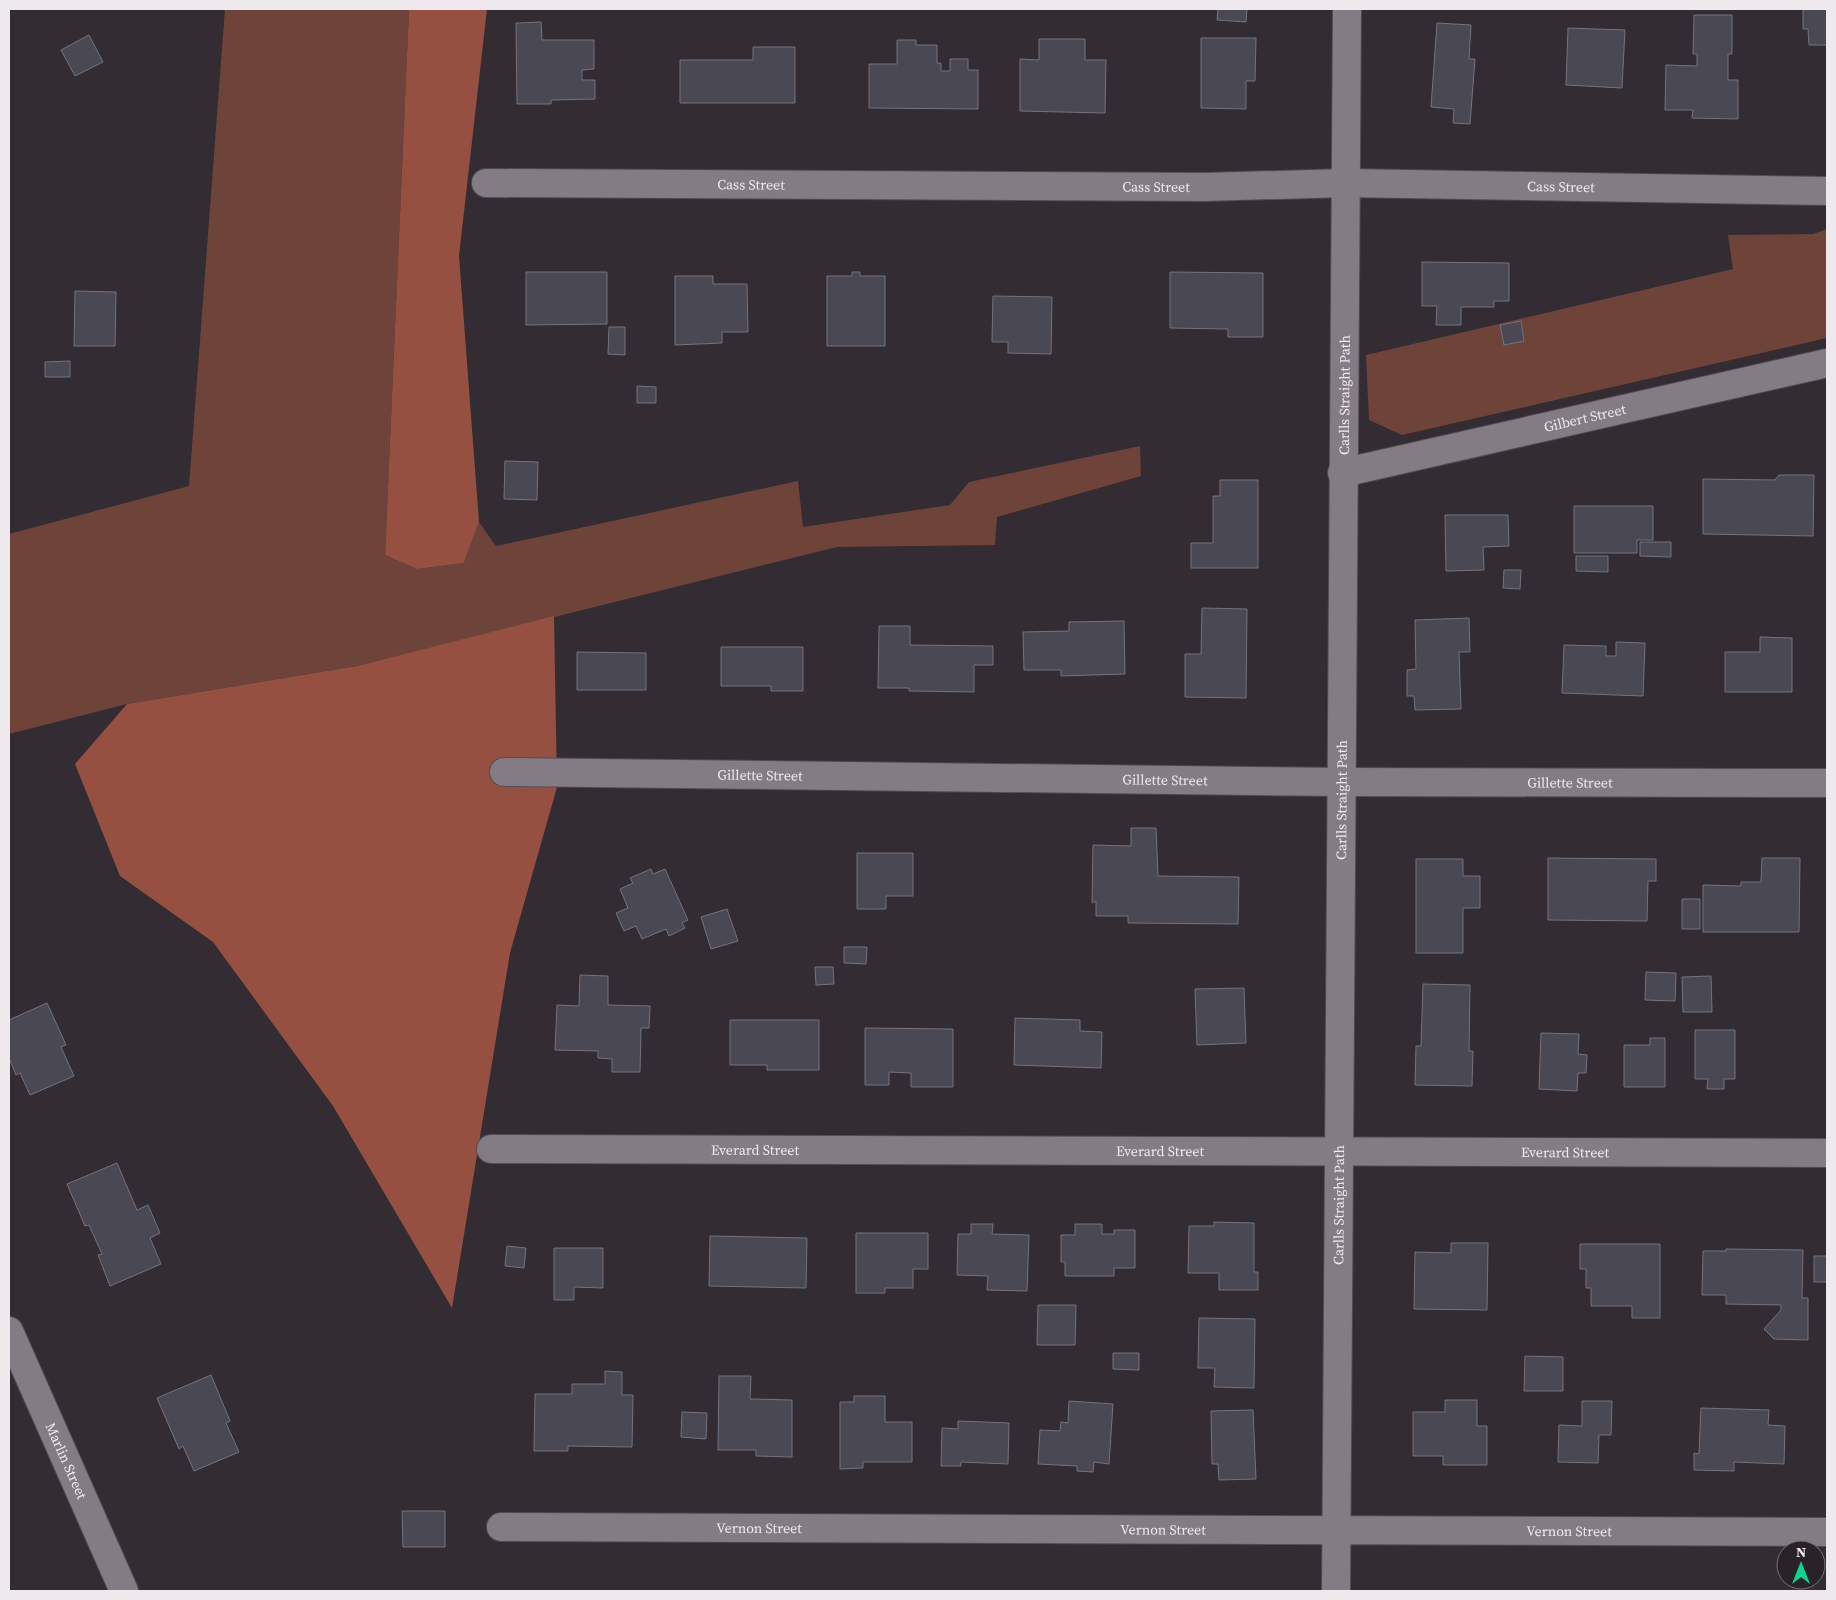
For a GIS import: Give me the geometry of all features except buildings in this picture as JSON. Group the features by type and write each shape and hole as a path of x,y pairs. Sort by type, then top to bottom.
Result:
{"street":[{"name":"Carlls Straight Path","path":"1336,1591 1342,782 1342,473 1347,9"},
{"name":"Cass Street","path":"486,183 1204,187 1346,183 1827,191"},
{"name":"Gilbert Street","path":"1342,473 1827,363"},
{"name":"Gillette Street","path":"504,772 1342,782 1827,783"},
{"name":"Everard Street","path":"491,1149 1827,1153"},
{"name":"Marlin Street","path":"9,1331 124,1591"},
{"name":"Vernon Street","path":"501,1528 1827,1532"}],"shaded area":[{"path":"225,9 409,9 385,555 417,569 464,563 479,522 496,546 798,481 803,527 950,505 969,482 1140,446 1141,476 997,517 995,545 837,547 357,666 127,704 9,734 9,534 189,486"},
{"path":"409,9 487,9 459,256 479,522 464,563 417,569 385,555"},
{"path":"1827,229 1827,338 1402,435 1369,420 1366,355 1733,269 1728,235 1813,234"},
{"path":"554,616 557,787 510,953 452,1308 333,1106 213,942 120,876 75,764 127,704 357,666"}]}
